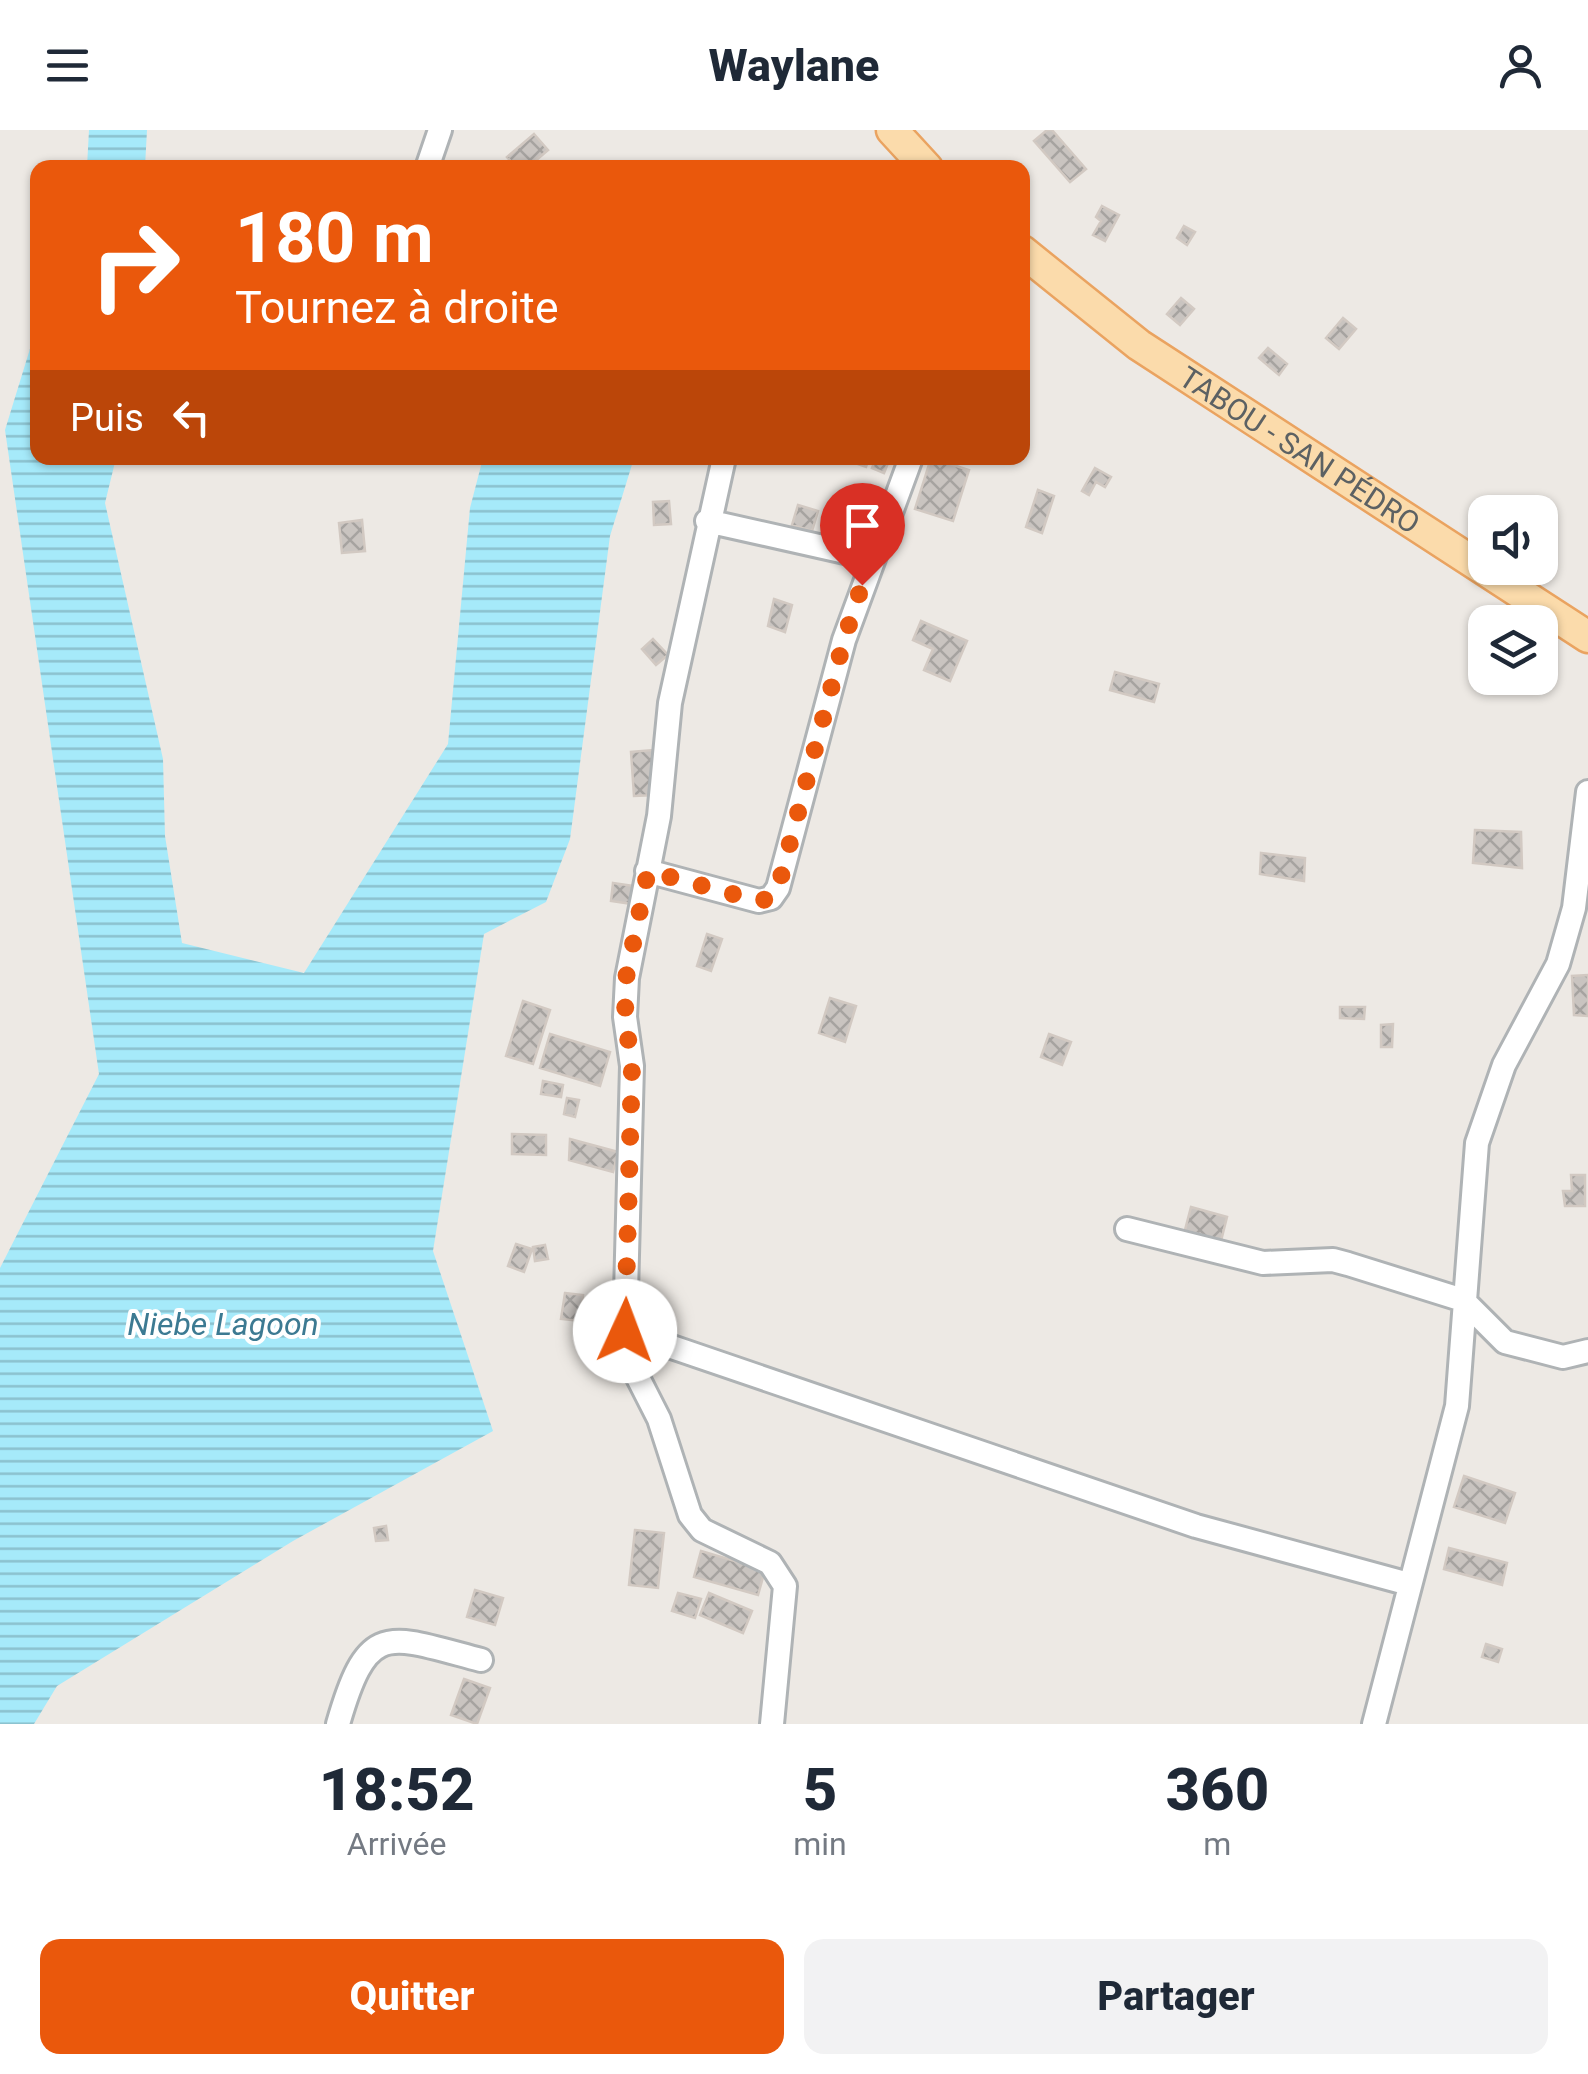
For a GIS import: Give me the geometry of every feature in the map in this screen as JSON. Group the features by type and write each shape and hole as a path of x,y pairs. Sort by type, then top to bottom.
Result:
{"main road":[{"path":"892,130 920,160"},
{"name":"TABOU - SAN PÉDRO","path":"1030,264 1140,344 1588,637"}],"street":[{"path":"429,160 440,130"},
{"path":"722,465 670,703 659,816 626,978 625,1017 632,1066 625,1331 630,1362 663,1430 690,1515 702,1530 770,1563 786,1586 775,1723"},
{"path":"648,871 759,901 771,898 778,888 844,640 907,465"},
{"path":"707,521 872,558"},
{"path":"1374,1724 1457,1406 1477,1142 1504,1064 1558,964 1576,892 1588,792"},
{"path":"1127,1228 1263,1263 1333,1260 1463,1300 1505,1342 1563,1357 1588,1351"},
{"path":"625,1331 1196,1526 1409,1584"},
{"path":"338,1724 356,1665 372,1648 395,1641 481,1660"}],"water":[{"path":"89,130 147,130 145,160 87,160"},
{"name":"Niebe Lagoon","path":"30,349 30,465 114,465 105,503 163,759 165,836 182,943 304,973 448,744 470,508 481,465 632,465 610,536 570,839 546,902 484,934 433,1251 493,1431 293,1541 57,1686 34,1724 0,1724 0,1268 99,1074 5,430"}],"building":[{"path":"1052,130 1086,169 1070,182 1034,141"},
{"path":"534,134 548,150 536,160 507,157"},
{"path":"1102,206 1119,215 1105,241 1093,235 1101,221 1096,217"},
{"path":"1184,226 1195,232 1187,245 1177,238"},
{"path":"1181,298 1194,309 1180,325 1167,314"},
{"path":"1343,318 1356,329 1339,349 1326,338"},
{"path":"1268,348 1287,364 1279,375 1259,358"},
{"path":"873,465 887,465 884,473 872,468"},
{"path":"929,465 953,465 969,470 953,521 915,509"},
{"path":"1095,468 1111,477 1105,487 1096,482 1089,495 1082,491"},
{"path":"1038,490 1054,496 1042,533 1026,527"},
{"path":"669,501 671,524 654,525 653,502"},
{"path":"798,505 818,511 812,531 792,525"},
{"path":"362,520 365,551 342,553 339,523"},
{"path":"774,599 792,605 785,632 768,626"},
{"path":"921,621 967,641 950,681 924,670 933,649 913,640"},
{"path":"653,639 668,655 656,665 642,649"},
{"path":"1115,672 1159,684 1154,702 1110,690"},
{"path":"653,750 657,795 634,796 631,752"},
{"path":"1475,830 1521,832 1522,868 1473,863"},
{"path":"1261,853 1305,858 1304,881 1260,874"},
{"path":"613,883 634,886 632,904 611,901"},
{"path":"707,934 722,939 711,971 697,966"},
{"path":"1588,975 1588,1016 1574,1015 1572,976"},
{"path":"830,998 856,1006 845,1042 819,1033"},
{"path":"523,1001 550,1010 533,1064 506,1056"},
{"path":"1340,1007 1365,1007 1364,1019 1340,1018"},
{"path":"1393,1024 1392,1047 1381,1047 1381,1025"},
{"path":"550,1034 610,1052 600,1086 540,1068"},
{"path":"1049,1034 1071,1042 1062,1065 1041,1057"},
{"path":"543,1081 563,1085 561,1097 541,1094"},
{"path":"567,1098 579,1100 575,1117 564,1114"},
{"path":"512,1134 546,1135 546,1155 512,1154"},
{"path":"570,1139 618,1152 613,1172 569,1160"},
{"path":"1571,1175 1585,1175 1585,1206 1565,1206 1563,1191 1572,1191"},
{"path":"1191,1207 1227,1217 1221,1241 1185,1230"},
{"path":"516,1244 532,1249 524,1272 508,1266"},
{"path":"545,1245 548,1259 535,1261 533,1247"},
{"path":"565,1293 583,1295 580,1321 561,1319"},
{"path":"1464,1476 1515,1493 1505,1523 1454,1507"},
{"path":"386,1526 388,1540 376,1541 374,1528"},
{"path":"635,1530 664,1533 658,1588 629,1585"},
{"path":"1449,1548 1507,1563 1502,1585 1444,1569"},
{"path":"701,1551 765,1570 758,1595 694,1577"},
{"path":"475,1590 503,1598 495,1625 467,1617"},
{"path":"678,1593 701,1599 695,1618 672,1611"},
{"path":"709,1593 752,1611 743,1633 700,1615"},
{"path":"1486,1644 1502,1649 1498,1662 1482,1657"},
{"path":"464,1679 490,1688 477,1724 451,1715"}],"route":[{"path":"625,1331 632,1066 625,1017 626,978 648,871 759,901 771,898 778,888 793,839 862,585"}]}
